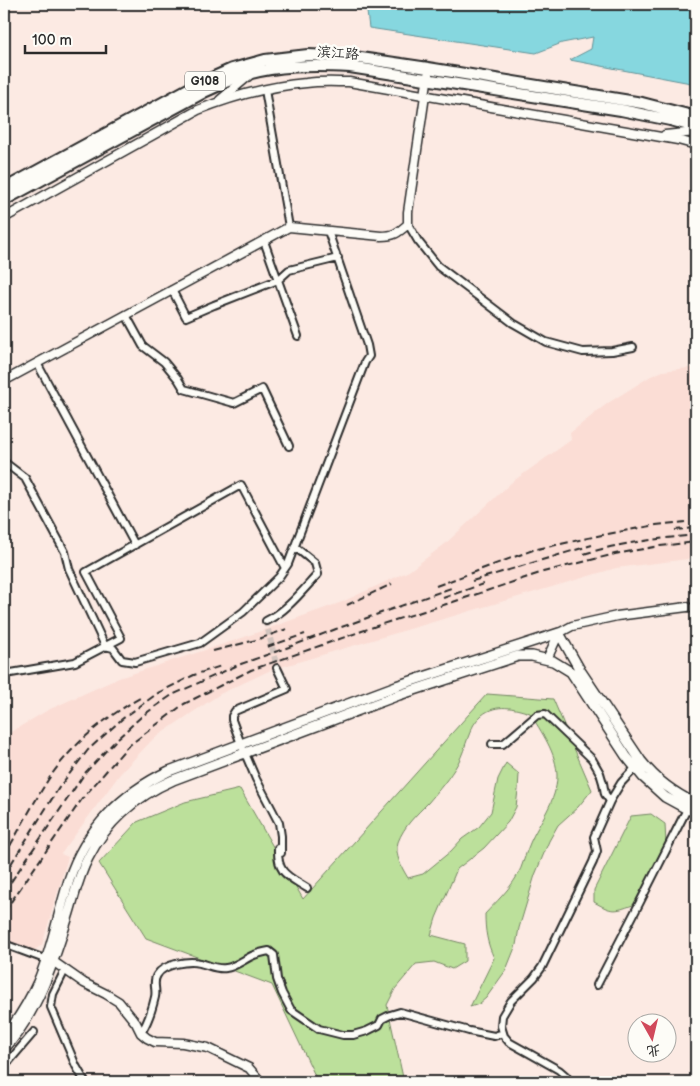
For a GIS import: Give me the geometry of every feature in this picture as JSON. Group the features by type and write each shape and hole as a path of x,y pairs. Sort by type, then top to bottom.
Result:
{"highway":[{"name":"滨江路","path":"4,188 192,86 232,69 265,60 308,55 354,57 428,74 621,110 696,127"},
{"name":"滨江路","path":"4,200 204,92 239,77 269,69 308,65 428,74 642,103 696,117"}],"main road":[{"path":"243,749 396,686 559,633 638,765 642,778 674,802 696,812"},
{"path":"4,1049 27,1017 47,979 68,882 75,864 92,834 108,814 126,797 158,776 518,656 532,656 560,664 571,672 638,765 680,796 696,804"},
{"path":"4,1038 26,1006 50,961"}],"street":[{"path":"216,103 251,74"},
{"path":"428,74 408,212 408,224 418,241 438,266 513,323 546,342 583,352 612,351 633,347"},
{"path":"4,218 198,110 216,103 265,90 307,82 349,82 656,136 696,145"},
{"path":"265,90 289,227"},
{"path":"656,136 696,132"},
{"path":"4,381 289,227 392,236 408,224"},
{"path":"105,646 113,648 122,660 135,662 200,643 243,612 279,577 285,568 295,547 364,362 368,356 367,345 328,231"},
{"path":"264,241 298,336"},
{"path":"172,290 186,317 214,304 278,280 289,270 338,258"},
{"path":"126,315 143,346 164,362 184,389 234,403 262,389 289,446"},
{"path":"37,363 135,545"},
{"path":"4,462 25,478 65,552 69,569 105,646"},
{"path":"4,672 11,673 75,662 121,638 86,572 241,485 285,568"},
{"path":"266,621 284,610 318,574 314,563 295,547"},
{"path":"547,659 559,633 572,626 617,616 687,607 696,609"},
{"path":"277,668 286,688 235,711 232,720 270,808 277,833 277,858 280,866 286,875 307,888"},
{"path":"492,744 503,744 537,715 545,714 592,759 600,773 605,794 610,801"},
{"path":"570,1082 559,1070 509,1042 501,1026 502,1016 511,1001 542,967 593,862 597,851 594,837 610,801 621,784 638,765"},
{"path":"270,808 280,827 281,853"},
{"path":"597,985 687,809"},
{"path":"4,944 50,961 84,983 119,1002 136,1023 141,1033 147,1038 156,1042 182,1043 208,1048 249,1068 261,1082"},
{"path":"141,1033 147,1023 156,994 155,979 158,972 164,968 192,962 212,967 227,968 256,954 269,951 274,955 277,980 291,1010 319,1029 344,1036 354,1035 379,1025 382,1019 400,1012 478,1033 494,1036 503,1033"},
{"path":"65,970 53,994 52,1007 76,1066 84,1080"},
{"path":"4,1067 34,1032"}],"shaded area":[{"path":"696,367 696,558 616,568 271,670 220,694 153,739 120,774 61,854 68,857 42,945 33,951 4,940 4,933 10,924 4,931 4,736 48,710 119,678 236,640 342,602 409,571 445,544 512,482 571,440 570,433 608,403 651,376 663,371"}],"green space":[{"path":"487,694 553,699 592,790 578,807 558,825 549,841 535,875 519,928 516,945 506,970 486,998 479,1004 470,1007 494,958 487,937 485,914 517,876 530,843 551,803 556,785 557,776 554,759 548,743 530,713 512,708 500,708 488,711 482,715 477,720 468,737 458,763 404,831 398,842 397,852 399,861 408,878 423,874 451,851 462,839 479,827 491,812 498,779 506,763 519,774 516,807 508,822 484,848 457,869 436,918 431,935 465,944 465,961 452,969 434,962 416,964 395,989 387,1005 404,1082 318,1082 272,985 146,938 99,863 137,822 185,802 240,789 303,899"},
{"path":"651,814 665,824 666,845 633,905 613,910 594,902 594,890 631,816"}],"water":[{"path":"366,4 696,4 696,84 570,60 591,49 593,37 562,43 536,53 369,28"}],"tunnel":[{"path":"266,621 277,668"}],"railway":[{"path":"436,586 533,550 656,525 685,522"},
{"path":"675,530 696,528"},
{"path":"584,554 635,542 687,536"},
{"path":"4,912 82,799 127,747 184,704 251,670 382,624 543,572 615,554 696,542"},
{"path":"472,581 592,545"},
{"path":"347,605 392,584"},
{"path":"443,598 483,584"},
{"path":"4,892 85,773 142,716 172,695 238,665 451,588"},
{"path":"213,651 256,640 287,629"},
{"path":"267,647 305,634"},
{"path":"4,875 60,786 88,750 122,719 158,693 194,675 221,666"},
{"path":"4,856 36,799 67,755 90,732 115,713 142,697"}]}
